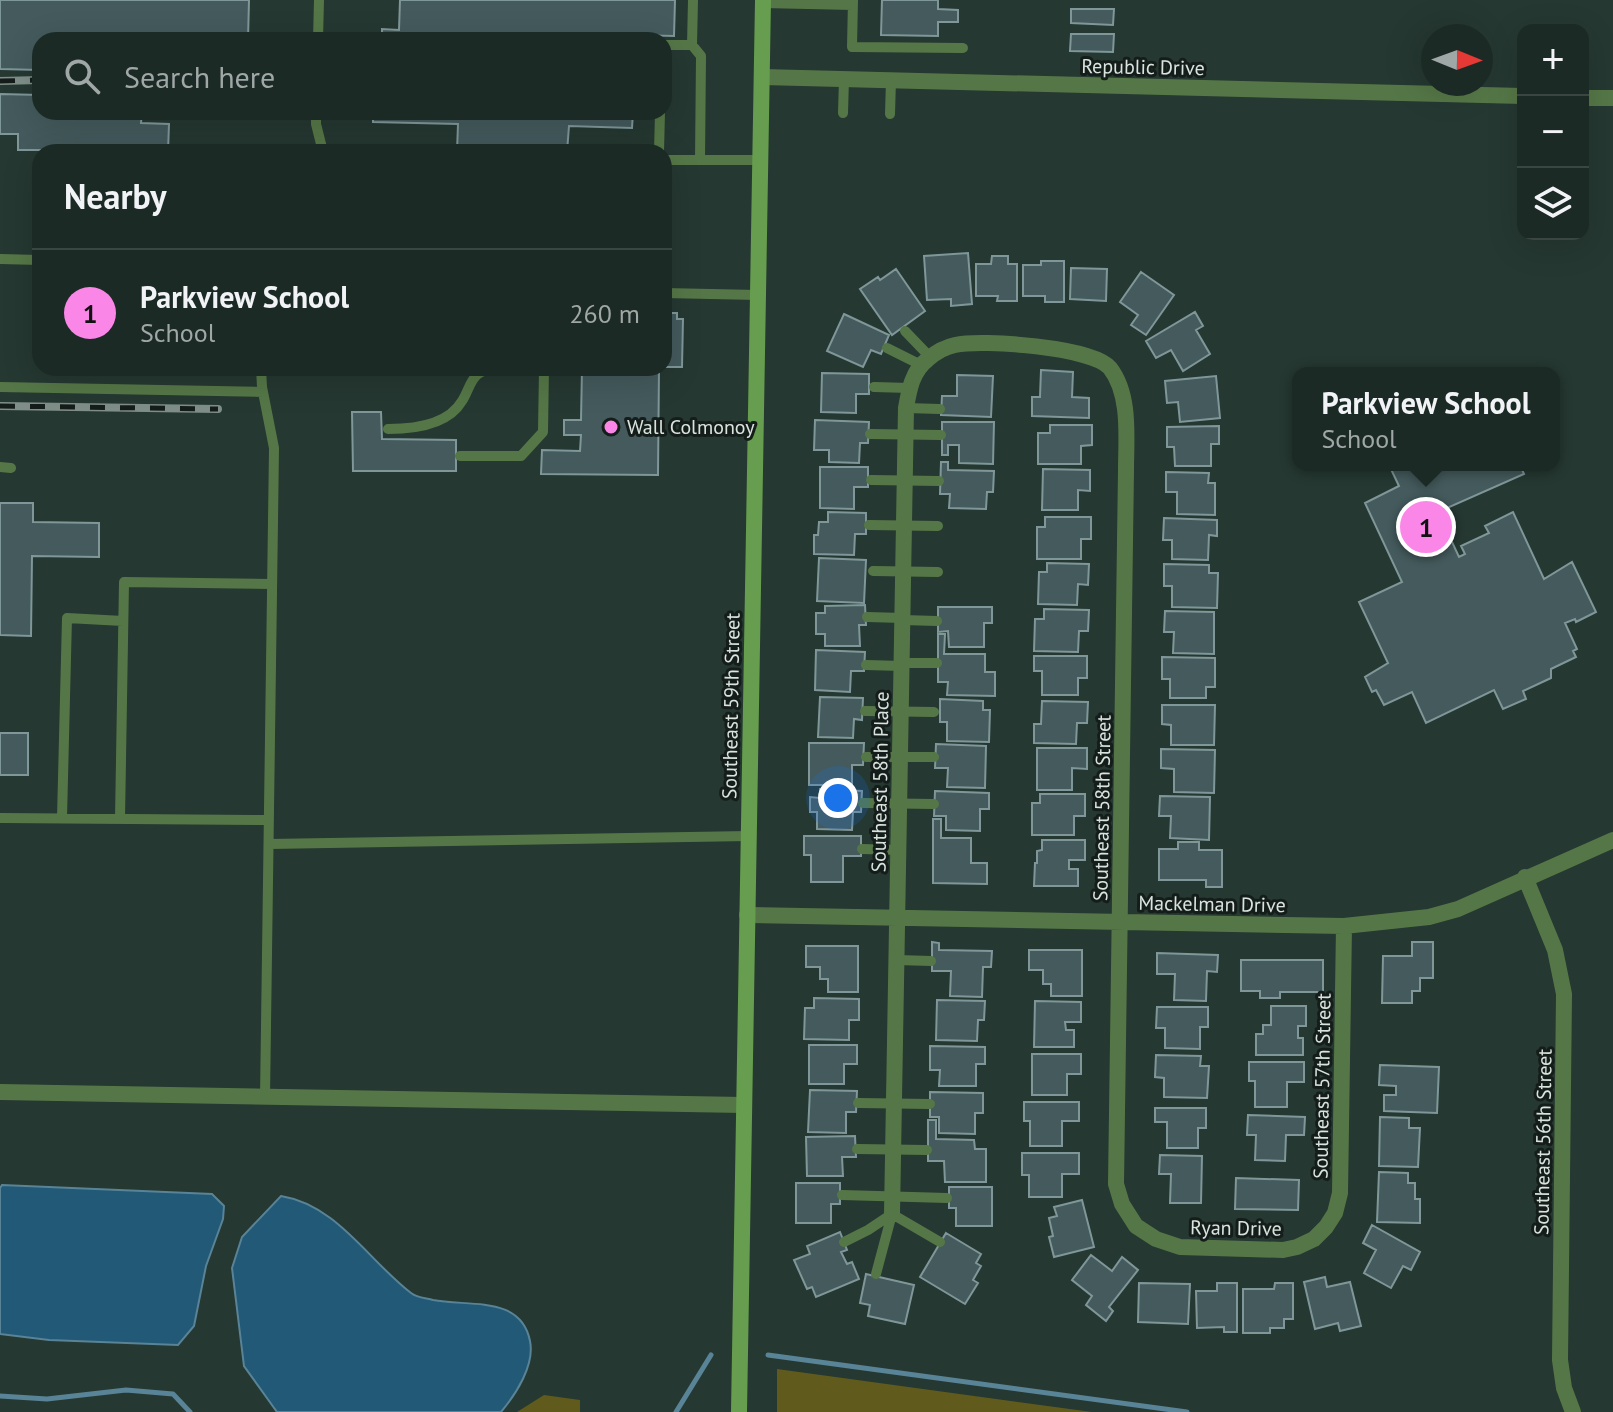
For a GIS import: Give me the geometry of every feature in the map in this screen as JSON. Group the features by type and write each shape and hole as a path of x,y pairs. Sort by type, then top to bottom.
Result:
{"main road":[{"name":"Southeast 59th Street","path":"739,1412 763,2"}],"street":[{"name":"Republic Drive","path":"762,77 1517,96"},
{"path":"1589,98 1613,98"},
{"name":"Southeast 58th Street","path":"925,361 955,345 1064,349 1109,366 1120,386 1125,419 1126,470 1116,1184 1122,1204 1136,1226 1156,1239"},
{"name":"Southeast 58th Place","path":"892,1214 906,408 910,388 925,361"},
{"name":"Mackelman Drive","path":"747,915 1344,926 1429,917 1458,909 1613,840"},
{"name":"Southeast 56th Street","path":"1525,877 1555,950 1564,994 1560,1360 1564,1388 1573,1412"},
{"name":"Southeast 57th Street","path":"1314,1239 1335,1213 1340,1193 1344,926"},
{"path":"0,1092 744,1105"},
{"name":"Ryan Drive","path":"1156,1239 1180,1247 1283,1250 1314,1239"}],"lane":[{"path":"318,32 319,0"},
{"path":"693,0 692,45 701,56 700,160"},
{"path":"763,2 853,2 852,47 963,48"},
{"path":"672,45 692,45"},
{"path":"843,113 844,79"},
{"path":"890,114 891,80"},
{"path":"316,120 321,144"},
{"path":"659,144 660,120"},
{"path":"672,160 760,160"},
{"path":"0,259 32,260"},
{"path":"672,293 758,295"},
{"path":"905,331 925,361"},
{"path":"887,348 925,361"},
{"path":"262,376 274,448 265,1098"},
{"path":"388,429 412,429 448,417 461,404 475,376"},
{"path":"460,456 521,456 543,432 544,376"},
{"path":"0,387 263,392"},
{"path":"874,387 910,388"},
{"path":"906,408 940,409"},
{"path":"870,434 941,435"},
{"path":"871,480 939,481"},
{"path":"869,525 938,526"},
{"path":"873,571 938,572"},
{"path":"120,819 124,582 272,584"},
{"path":"867,617 937,621"},
{"path":"62,818 67,618 123,621"},
{"path":"866,665 937,663"},
{"path":"865,711 934,712"},
{"path":"866,757 934,757"},
{"path":"863,803 934,804"},
{"path":"0,818 269,820"},
{"path":"269,844 749,836"},
{"path":"862,849 899,850"},
{"path":"897,960 931,961"},
{"path":"858,1103 930,1104"},
{"path":"857,1149 927,1150"},
{"path":"842,1195 947,1198"},
{"path":"844,1242 892,1214"},
{"path":"892,1214 940,1242"},
{"path":"876,1274 892,1214"}],"shaded area":[{"path":"777,1369 1092,1412 777,1412"},
{"path":"544,1395 580,1400 580,1412 517,1412"}],"water":[{"path":"2,1185 212,1194 224,1206 223,1219 206,1266 194,1326 178,1345 49,1340 0,1334"},
{"path":"281,1196 301,1201 335,1222 413,1295 492,1306 516,1316 525,1326 530,1341 530,1360 518,1388 501,1412 277,1412 244,1366 232,1268 242,1237"}],"building":[{"path":"0,0 249,0 248,32 32,32 32,70 0,69"},
{"path":"400,0 675,0 674,36 672,32 382,32 382,29 399,30"},
{"path":"882,0 938,0 938,9 958,10 958,22 938,22 938,36 881,35"},
{"path":"1071,9 1114,9 1113,25 1071,23"},
{"path":"1071,34 1114,34 1113,52 1070,51"},
{"path":"0,94 32,95 32,120 141,120 141,123 169,124 168,144 32,144 32,150 18,150 18,134 0,134"},
{"path":"632,120 632,128 569,126 568,144 457,144 458,124 373,122"},
{"path":"968,253 972,304 951,306 951,299 927,300 924,256"},
{"path":"992,256 1008,256 1008,264 1017,264 1017,301 997,301 998,296 976,296 976,264 991,264"},
{"path":"1041,261 1064,261 1064,302 1045,302 1045,296 1023,296 1023,265 1041,265"},
{"path":"1071,268 1107,269 1106,301 1070,299"},
{"path":"896,269 925,311 892,335 860,289"},
{"path":"1141,272 1174,295 1146,335 1131,325 1138,315 1120,302"},
{"path":"1195,312 1203,326 1196,330 1210,354 1183,371 1171,350 1156,358 1146,341"},
{"path":"672,313 677,313 677,319 683,319 682,367 672,367"},
{"path":"844,314 889,335 881,354 871,350 863,367 827,351"},
{"path":"1041,370 1073,372 1072,397 1089,398 1089,418 1032,416 1032,397 1040,397"},
{"path":"822,373 869,374 869,394 856,394 856,413 821,412"},
{"path":"957,375 993,376 991,417 941,415 942,396 957,396"},
{"name":"Wall Colmonoy","path":"582,376 659,376 658,475 541,474 542,450 580,451 581,435 564,435 564,420 581,420"},
{"path":"1216,376 1220,418 1180,422 1178,402 1167,403 1165,381"},
{"path":"352,412 381,412 382,439 456,440 456,471 353,471"},
{"path":"815,420 869,422 868,443 860,443 859,463 829,462 829,450 814,450"},
{"path":"942,422 994,422 993,464 959,463 959,445 948,445 948,455 942,455"},
{"path":"1050,425 1092,425 1092,445 1081,446 1081,464 1038,464 1038,433 1050,433"},
{"path":"1219,426 1219,444 1211,444 1211,466 1175,466 1174,447 1167,447 1167,427"},
{"path":"941,462 948,462 948,470 994,471 993,492 987,492 986,509 949,508 950,494 940,494"},
{"path":"820,467 868,467 868,487 854,487 854,509 820,508"},
{"path":"1043,469 1090,470 1090,491 1078,490 1078,510 1042,510"},
{"path":"1392,471 1523,471 1524,474 1438,512 1459,557 1465,554 1461,546 1489,533 1485,526 1513,512 1544,579 1572,562 1596,612 1576,622 1575,619 1565,623 1577,649 1573,651 1576,657 1551,669 1551,678 1523,691 1526,699 1503,709 1494,690 1426,723 1412,692 1384,705 1376,690 1372,692 1365,677 1388,663 1359,602 1402,582 1365,503 1399,486"},
{"path":"1166,472 1209,473 1208,483 1215,483 1215,515 1177,514 1177,492 1166,492"},
{"path":"0,503 33,503 33,522 99,523 99,557 32,556 31,636 0,635"},
{"path":"828,512 866,513 866,534 855,534 854,555 814,554 814,535 818,535 819,522 828,522"},
{"path":"1045,517 1091,517 1091,539 1081,539 1081,559 1037,559 1037,527 1045,527"},
{"path":"1164,518 1217,520 1217,536 1209,535 1208,560 1172,559 1172,540 1163,540"},
{"path":"819,558 866,560 864,603 817,601"},
{"path":"1047,563 1089,564 1088,585 1078,584 1077,605 1038,604 1039,572 1047,572"},
{"path":"1164,564 1209,565 1209,573 1218,573 1217,608 1172,607 1172,586 1164,586"},
{"path":"865,605 866,625 859,625 860,646 825,646 825,634 816,634 816,613 825,613 825,606"},
{"path":"938,607 992,607 992,623 984,623 984,647 949,647 948,631 938,632"},
{"path":"1044,609 1089,610 1088,631 1079,631 1078,652 1034,651 1035,619 1044,619"},
{"path":"1165,611 1214,612 1214,654 1173,653 1174,632 1164,632"},
{"path":"938,634 945,634 944,654 985,654 985,672 995,672 995,696 947,695 948,682 938,682"},
{"path":"816,650 865,652 864,671 851,671 850,692 815,690"},
{"path":"1034,656 1087,656 1087,678 1078,678 1078,695 1042,695 1042,671 1034,671"},
{"path":"1162,657 1215,658 1215,687 1206,687 1206,698 1170,698 1170,679 1162,679"},
{"path":"820,697 863,698 862,720 854,719 853,738 818,737"},
{"path":"940,699 983,701 983,710 990,710 989,742 947,741 947,722 940,722"},
{"path":"1042,701 1088,702 1087,723 1077,723 1076,744 1034,743 1034,724 1041,724"},
{"path":"1162,705 1215,705 1214,745 1171,745 1171,725 1162,724"},
{"path":"0,733 28,733 28,775 0,775"},
{"path":"809,743 864,743 863,765 852,765 852,785 809,785"},
{"path":"936,744 986,746 985,788 947,787 948,768 935,768"},
{"path":"1037,748 1087,748 1087,769 1072,768 1072,790 1037,790"},
{"path":"1161,749 1215,750 1214,793 1174,792 1174,769 1161,768"},
{"path":"820,789 862,791 861,812 853,812 852,830 817,829 817,812 810,812 810,797 820,798"},
{"path":"935,791 989,793 989,809 980,809 980,831 946,830 946,816 934,816"},
{"path":"1040,794 1085,794 1085,816 1074,816 1074,835 1032,835 1032,803 1040,803"},
{"path":"1160,796 1210,797 1209,840 1170,838 1171,816 1159,816"},
{"path":"933,819 941,819 941,838 971,838 971,863 987,863 987,884 933,883"},
{"path":"804,836 861,836 861,856 843,856 843,882 811,882 811,855 804,855"},
{"path":"1042,840 1085,840 1085,860 1069,860 1069,869 1078,869 1078,886 1034,886 1037,851 1042,850"},
{"path":"1178,842 1199,842 1199,850 1222,850 1222,887 1206,887 1206,880 1159,880 1159,849 1178,849"},
{"path":"932,942 939,943 939,950 992,951 991,967 983,967 982,997 950,996 951,971 932,971"},
{"path":"1412,942 1433,942 1433,978 1420,978 1420,991 1412,991 1412,1003 1382,1003 1383,956 1412,956"},
{"path":"806,946 858,946 858,992 828,992 828,979 820,979 820,967 806,967"},
{"path":"1029,950 1082,950 1082,996 1051,996 1051,984 1043,984 1043,970 1029,970"},
{"path":"1157,953 1218,955 1217,972 1207,971 1206,1001 1174,1000 1175,974 1157,974"},
{"path":"1241,960 1323,960 1323,992 1280,992 1280,998 1260,998 1260,991 1241,991"},
{"path":"814,998 859,999 859,1020 849,1020 849,1040 804,1039 805,1008 814,1008"},
{"path":"937,1000 985,1001 984,1020 978,1020 977,1041 936,1040"},
{"path":"1035,1001 1081,1002 1081,1022 1065,1022 1066,1030 1074,1030 1074,1047 1034,1047"},
{"path":"1271,1006 1306,1006 1306,1026 1298,1026 1298,1038 1303,1038 1303,1055 1256,1055 1256,1034 1263,1034 1263,1025 1271,1025"},
{"path":"1157,1007 1208,1007 1208,1027 1200,1027 1200,1049 1165,1048 1165,1028 1156,1028"},
{"path":"809,1045 857,1045 857,1064 844,1064 844,1084 809,1084"},
{"path":"930,1046 985,1047 985,1064 976,1064 976,1086 939,1086 940,1070 930,1070"},
{"path":"1032,1054 1081,1054 1081,1074 1067,1074 1067,1095 1032,1095"},
{"path":"1156,1055 1201,1056 1200,1066 1209,1066 1207,1098 1164,1097 1164,1078 1155,1077"},
{"path":"1249,1062 1304,1062 1304,1082 1287,1082 1287,1107 1255,1107 1255,1081 1249,1081"},
{"path":"1380,1065 1439,1067 1437,1113 1384,1111 1384,1095 1396,1095 1396,1086 1379,1085"},
{"path":"810,1090 857,1091 856,1112 846,1112 846,1133 808,1132"},
{"path":"930,1092 983,1093 983,1113 975,1113 975,1134 939,1133 939,1117 930,1117"},
{"path":"1024,1102 1079,1102 1079,1121 1062,1121 1062,1146 1030,1146 1030,1121 1024,1121"},
{"path":"1155,1108 1206,1108 1206,1128 1198,1128 1198,1148 1167,1148 1167,1122 1155,1122"},
{"path":"1248,1115 1305,1117 1304,1135 1286,1135 1285,1161 1255,1160 1256,1135 1247,1135"},
{"path":"1380,1117 1409,1118 1409,1128 1420,1128 1418,1167 1379,1166"},
{"path":"928,1120 936,1120 936,1139 974,1140 975,1149 986,1149 986,1182 945,1182 944,1161 928,1161"},
{"path":"855,1136 856,1157 842,1157 843,1176 807,1176 806,1137"},
{"path":"1022,1153 1079,1153 1079,1174 1062,1174 1062,1197 1029,1197 1029,1175 1022,1175"},
{"path":"1160,1155 1202,1156 1201,1203 1170,1203 1171,1174 1159,1174"},
{"path":"1379,1172 1408,1173 1408,1183 1415,1183 1415,1199 1420,1199 1420,1223 1377,1222"},
{"path":"1236,1178 1299,1180 1298,1210 1235,1209"},
{"path":"796,1183 840,1183 840,1204 831,1204 831,1223 796,1223"},
{"path":"949,1187 992,1187 992,1226 956,1226 956,1208 949,1208"},
{"path":"1082,1200 1094,1247 1054,1257 1049,1237 1053,1236 1049,1218 1057,1216 1054,1207"},
{"path":"1372,1225 1420,1252 1411,1270 1403,1266 1391,1288 1364,1273 1376,1250 1363,1243"},
{"path":"840,1232 847,1250 841,1252 847,1264 852,1262 859,1279 816,1297 812,1287 807,1289 794,1260 810,1254 807,1246"},
{"path":"946,1233 981,1254 976,1263 981,1266 973,1280 978,1283 965,1304 920,1277"},
{"path":"1091,1255 1112,1271 1122,1257 1138,1270 1109,1307 1113,1311 1106,1321 1086,1305 1092,1296 1072,1280"},
{"path":"866,1274 914,1285 905,1324 868,1316 870,1305 860,1303"},
{"path":"1325,1277 1327,1287 1350,1282 1361,1326 1340,1331 1338,1323 1315,1329 1304,1282"},
{"path":"1139,1283 1190,1284 1188,1324 1138,1322"},
{"path":"1217,1283 1237,1283 1237,1332 1224,1332 1224,1327 1197,1328 1196,1291 1217,1291"},
{"path":"1275,1283 1293,1283 1293,1319 1284,1319 1284,1328 1270,1328 1270,1333 1243,1333 1243,1289 1274,1289"}],"waterway":[{"path":"676,1412 711,1355"},
{"path":"768,1355 1187,1412"},
{"path":"0,1396 47,1399 126,1390 173,1394 190,1412"}],"railway":[{"path":"0,81 32,80"},
{"path":"0,406 218,409"}],"place":[{"name":"Wall Colmonoy","path":"611,427"},
{"name":"Parkview School","path":"1426,527"}]}
